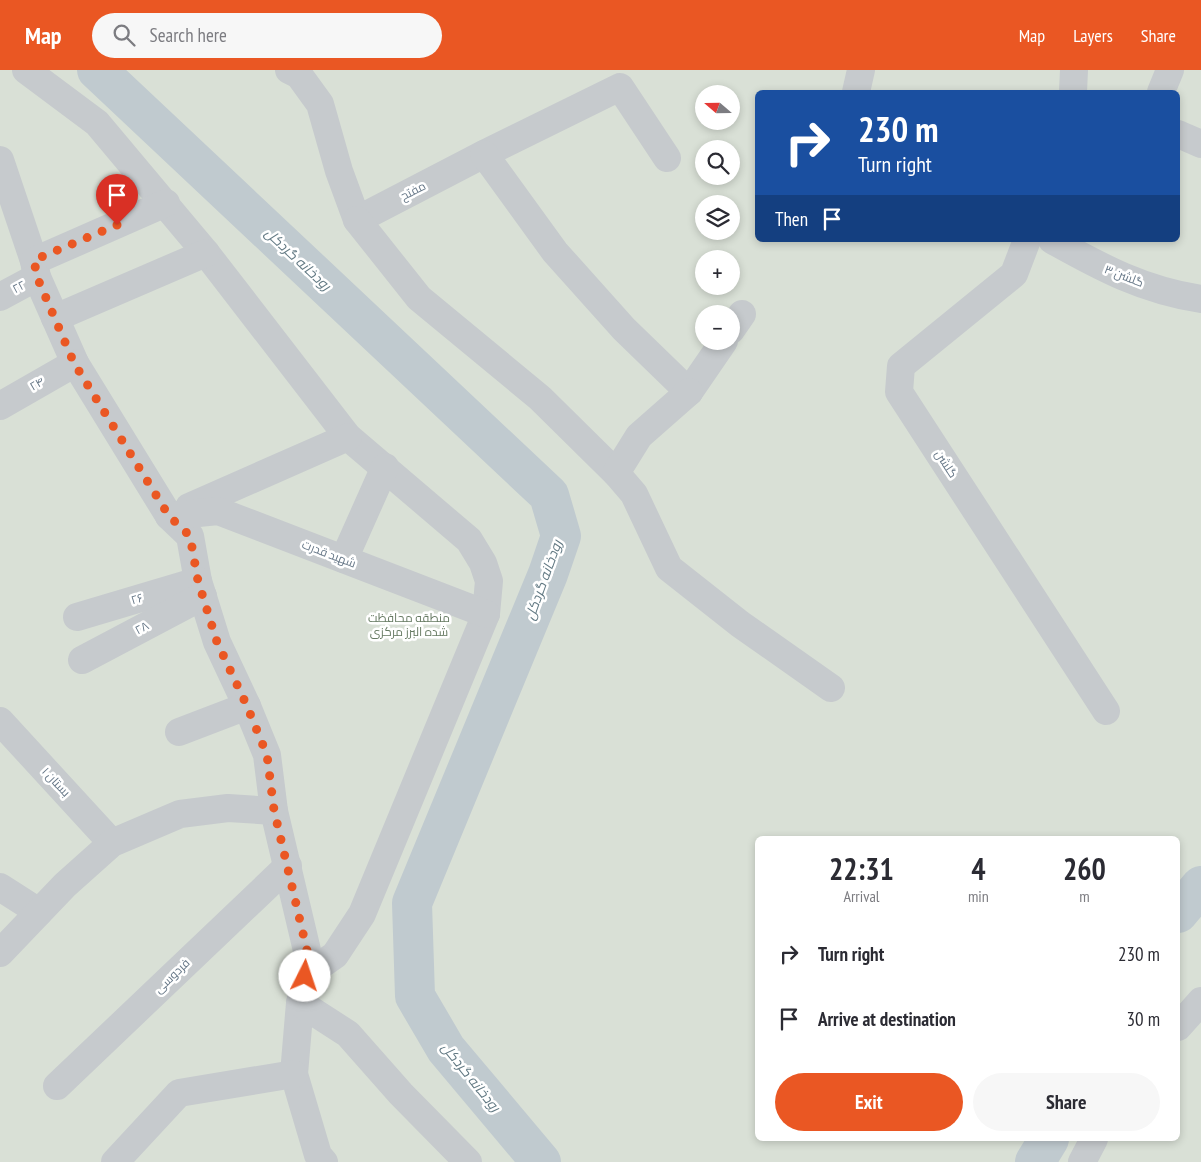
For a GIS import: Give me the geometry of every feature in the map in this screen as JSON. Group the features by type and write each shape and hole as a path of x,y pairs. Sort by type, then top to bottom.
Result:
{"street":[{"path":"26,70 98,123 206,253 348,437 469,540 484,562 489,582 486,614 362,914 335,955 305,976"},
{"path":"289,70 298,75 320,104 339,171 357,220 419,298 540,398 616,473 634,494 669,568 740,624 831,688"},
{"path":"856,90 861,70"},
{"path":"1073,90 1074,70"},
{"path":"1161,90 1170,70"},
{"name":"مفتح","path":"357,220 484,154 620,87 667,158"},
{"path":"1180,135 1201,144"},
{"path":"484,154 555,252 624,329 690,392"},
{"path":"0,160 35,269 74,363 169,516 190,536 200,588 217,642 247,706 267,755 274,810 309,959 300,1003 294,1074 318,1155 324,1162"},
{"name":"۲۲","path":"0,296 35,269 166,203"},
{"name":"گلشن","path":"1026,242 1014,274 902,366 899,392 1106,711"},
{"name":"گلشن ۳","path":"1056,242 1110,272 1173,294 1201,299"},
{"path":"55,318 206,253"},
{"path":"616,473 639,436 690,392 718,350"},
{"name":"۲۴","path":"0,406 74,363"},
{"path":"169,516 348,437"},
{"path":"344,560 385,467"},
{"name":"شهید قدرت","path":"169,516 218,511 486,614"},
{"name":"۲۶","path":"77,617 200,588"},
{"name":"۲۸","path":"82,660 200,588"},
{"path":"179,732 247,706"},
{"name":"بستان ۱","path":"0,721 112,843"},
{"path":"0,953 39,912 112,843 180,814 228,808 274,810"},
{"name":"فردوسی","path":"57,1086 288,866"},
{"path":"0,888 39,912"},
{"path":"1180,1025 1201,1001"},
{"path":"300,1003 348,1034 401,1094 468,1162"},
{"path":"115,1162 179,1093 294,1074"},
{"path":"1082,1162 1093,1141"}],"green space":[{"name":"منطقه محافظت شده البرز مرکزی","path":"0,70 1201,70 1201,1162 0,1162"}],"waterway":[{"name":"رودخانه گردکل","path":"97,70 549,495 561,536 548,574 412,903 415,996 446,1049 541,1162"},
{"name":"رودخانه گردکل","path":"1180,911 1201,886"},
{"name":"رودخانه گردکل","path":"1035,1162 1048,1141"}],"route":[{"path":"117,225 34,260 37,277 74,363 169,516 190,536 198,581 217,642 247,706 267,755 274,810 309,959 305,976"}]}
